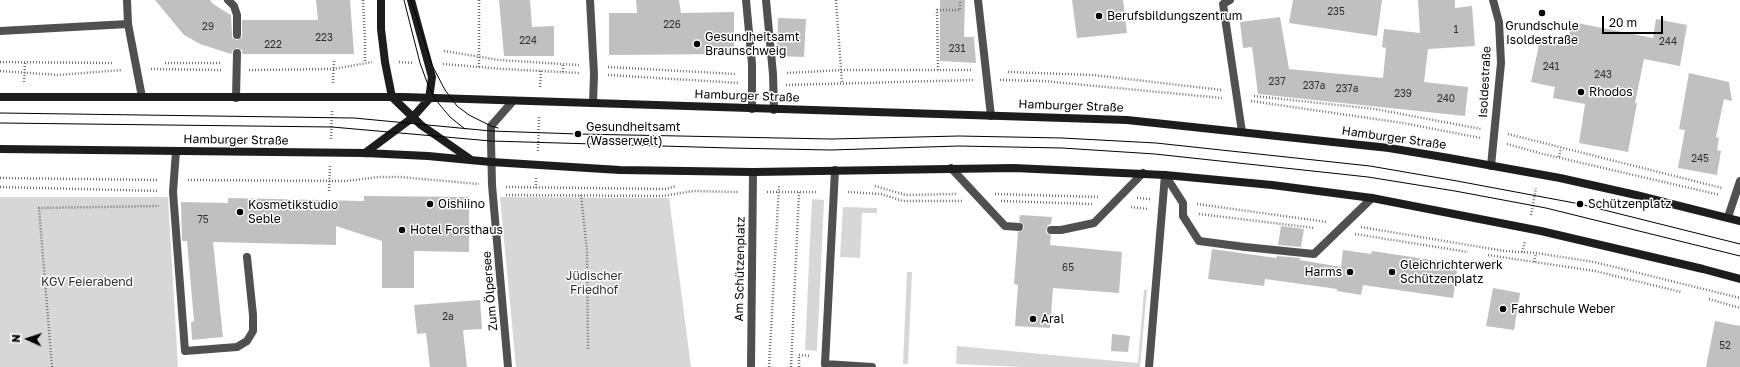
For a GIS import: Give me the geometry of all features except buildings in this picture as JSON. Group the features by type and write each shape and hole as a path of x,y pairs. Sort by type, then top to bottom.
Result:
{"main road":[{"path":"381,0 385,62 392,97"},
{"path":"365,153 412,118 429,99 432,77 411,0"},
{"name":"Hamburger Straße","path":"0,97 392,97 1127,120 1389,148 1539,174 1636,194 1740,221"},
{"name":"Hamburger Straße","path":"392,97 412,118 471,160"},
{"name":"Hamburger Straße","path":"0,149 365,153 620,170 753,172 1014,168 1165,175 1272,185 1372,198 1528,229 1703,269 1740,279"}],"street":[{"path":"127,0 128,24 142,97"},
{"path":"228,0 234,6 237,15 237,35"},
{"path":"590,0 593,103"},
{"path":"746,0 752,64 752,109"},
{"path":"766,0 774,110"},
{"path":"978,0 991,116"},
{"path":"1230,0 1223,4 1242,132"},
{"name":"Isoldestraße","path":"1491,166 1500,63 1499,22 1493,0"},
{"path":"0,31 128,24"},
{"path":"236,98 237,52"},
{"name":"Zum Ölpersee","path":"508,367 491,162 491,126 513,101"},
{"path":"176,151 173,192 185,351 237,347 247,341 253,331 253,315 247,257"},
{"path":"951,168 1005,226 1019,227"},
{"path":"835,170 826,360 872,367"},
{"name":"Am Schützenplatz","path":"751,367 753,172"},
{"path":"1051,230 1061,230 1094,223 1143,174"},
{"path":"1149,367 1165,175"},
{"path":"1165,175 1183,202 1183,216 1199,241 1314,254 1372,198"},
{"path":"1728,217 1740,181"}],"path":[{"path":"363,0 366,44 365,63"},
{"path":"479,0 479,67"},
{"path":"836,0 842,83"},
{"path":"938,70 937,10 960,10 960,0"},
{"path":"444,51 499,60 563,64 593,70 752,84"},
{"path":"329,191 334,61"},
{"path":"0,62 114,63"},
{"path":"24,62 24,82"},
{"path":"165,63 334,69 365,63 385,62 428,63 563,72 593,70 735,74"},
{"path":"563,64 563,72"},
{"path":"0,71 58,75 103,70 237,66"},
{"path":"786,74 842,70 976,71"},
{"path":"536,188 541,71"},
{"path":"1008,72 1093,75 1227,91"},
{"path":"773,85 986,80 1043,81 1237,99 1403,123 1493,140 1543,154 1559,156 1735,195"},
{"path":"1254,96 1375,110 1484,129"},
{"path":"1504,133 1735,195"},
{"path":"1559,156 1561,148"},
{"path":"1522,252 1543,154"},
{"path":"329,180 346,181 378,177 400,177 483,184"},
{"path":"869,184 906,195 976,194 1164,200"},
{"path":"753,185 787,185"},
{"path":"769,367 779,185"},
{"path":"502,187 512,189 666,189 679,186"},
{"path":"0,188 160,191 159,206 38,208 52,367"},
{"path":"552,188 552,195"},
{"path":"499,194 663,196 693,191 743,192"},
{"path":"765,192 818,192"},
{"path":"791,367 798,192"},
{"path":"845,192 881,194 903,201 966,201"},
{"path":"581,195 587,251 588,350"},
{"path":"994,201 1097,204"},
{"path":"1183,202 1344,224 1491,249 1536,253 1594,262 1740,298"},
{"path":"1127,206 1152,209"},
{"path":"1182,212 1315,228"},
{"path":"1347,233 1468,252"},
{"path":"1534,262 1536,253"},
{"path":"1488,255 1595,271 1681,292"},
{"path":"1709,299 1740,308"},
{"path":"798,367 799,356 826,360"}],"green space":[{"name":"KGV Feierabend","path":"0,197 168,197 178,367 0,367"},
{"name":"Jüdischer Friedhof","path":"500,197 669,198 691,367 516,367"},
{"path":"812,199 824,200 817,351 805,350"},
{"path":"843,207 877,208 877,213 862,213 860,258 840,257"},
{"path":"907,272 912,272 908,364 903,364"},
{"path":"1144,290 1147,290 1140,367 1023,367 956,364 957,346 1138,363"}],"tram line":[{"path":"404,0 420,63 428,85 435,99 450,117 465,129"},
{"path":"411,0 432,65 445,90 457,106 469,115 498,128"},
{"path":"0,113 354,118 491,131 578,134 831,139 959,136 1062,138 1156,143 1370,166 1457,181 1580,204 1740,244"},
{"path":"0,123 332,127 491,141 730,148 831,150 959,146 1062,148 1155,154 1368,177 1455,191 1546,208 1740,256"}],"place":[{"name":"Grundschule Isoldestraße","path":"1542,13"},
{"name":"Berufsbildungszentrum","path":"1099,16"},
{"name":"Gesundheitsamt Braunschweig","path":"697,44"},
{"name":"Rhodos","path":"1581,92"},
{"name":"Gesundheitsamt (Wasserwelt)","path":"578,134"},
{"name":"Oishiino","path":"430,204"},
{"name":"Schützenplatz","path":"1580,204"},
{"name":"Kosmetikstudio Seble","path":"240,212"},
{"name":"Hotel Forsthaus","path":"402,230"},
{"name":"Harms","path":"1350,272"},
{"name":"Gleichrichterwerk Schützenplatz","path":"1392,272"},
{"name":"Fahrschule Weber","path":"1503,309"},
{"name":"Aral","path":"1033,319"}]}
